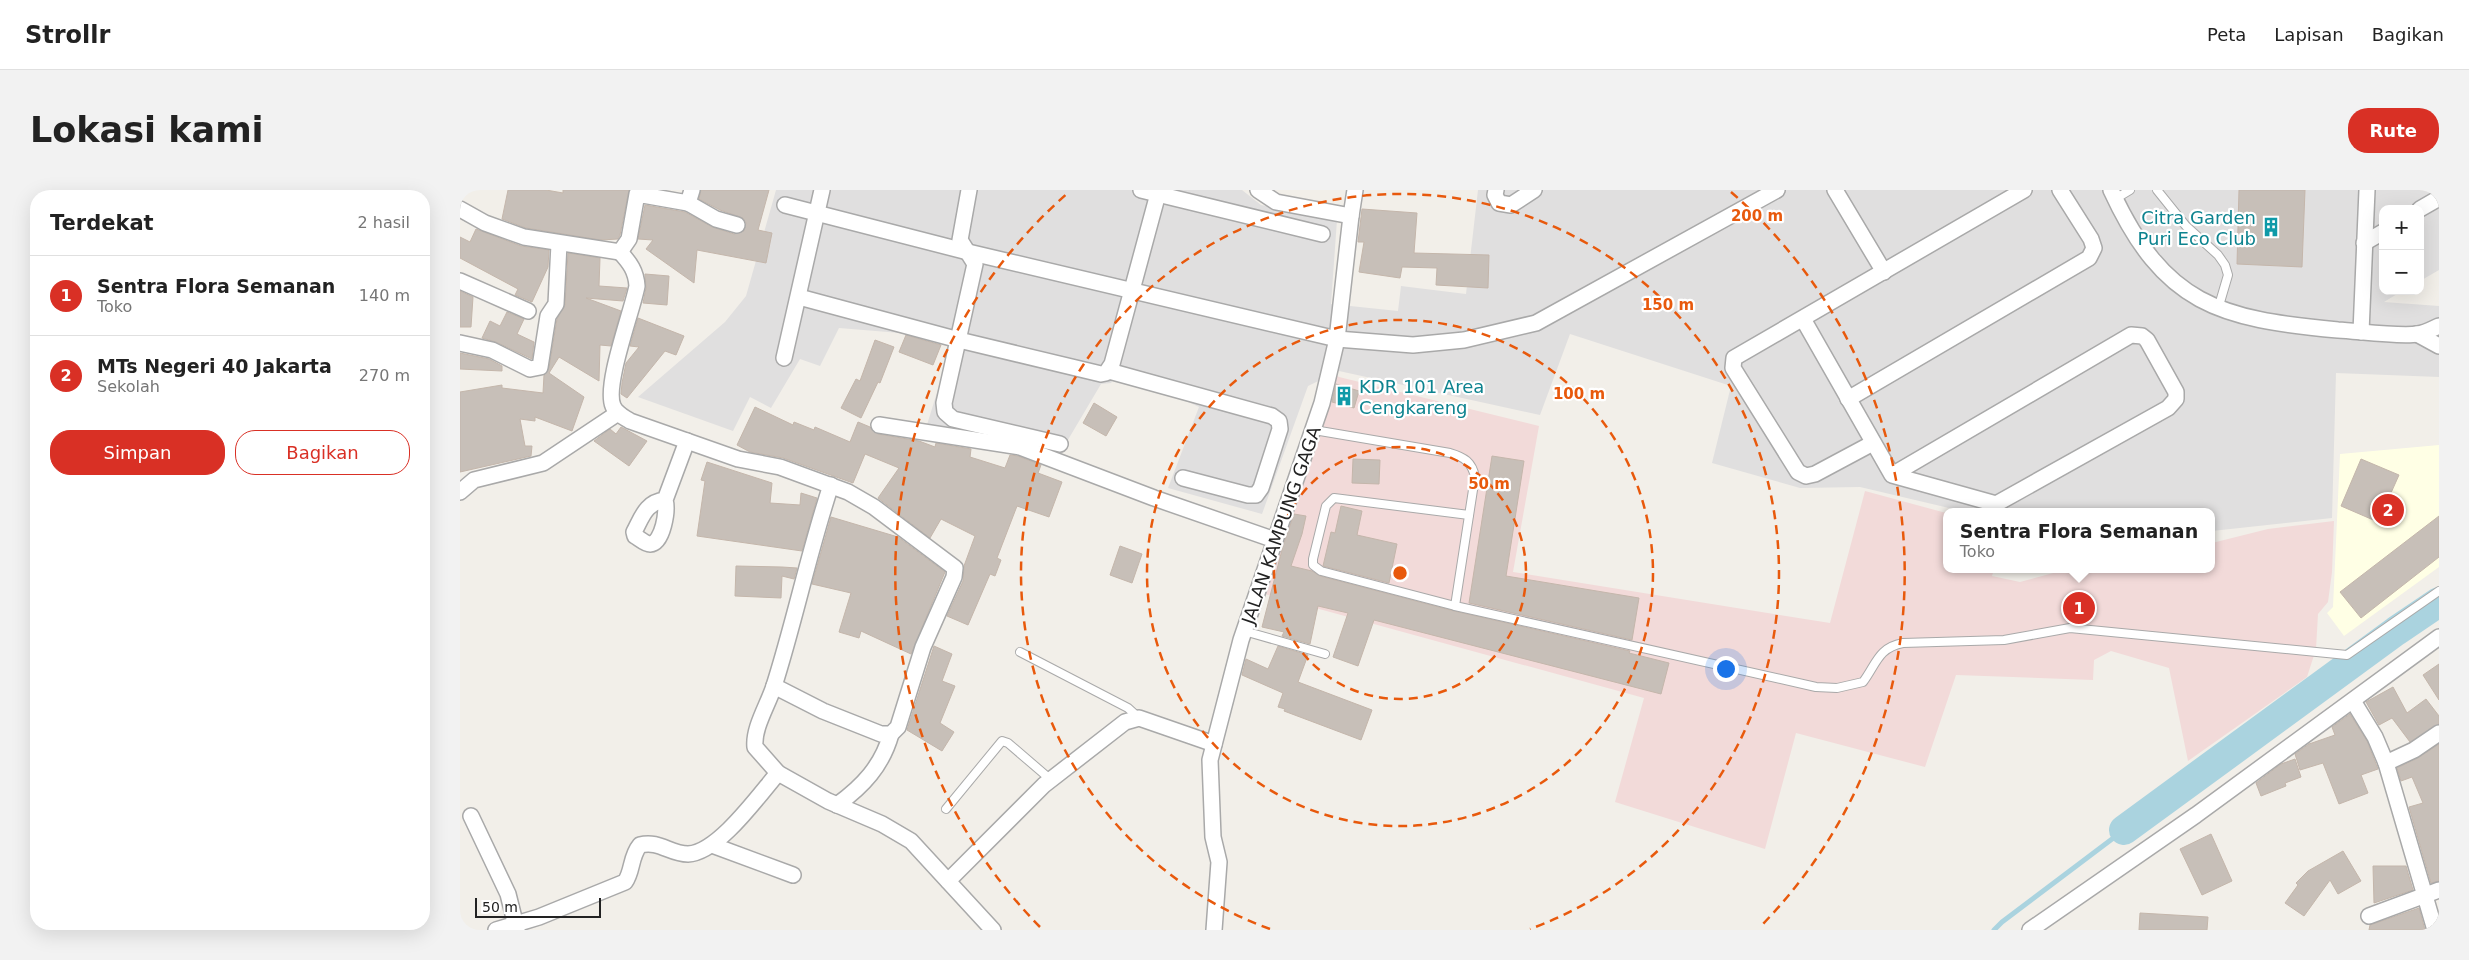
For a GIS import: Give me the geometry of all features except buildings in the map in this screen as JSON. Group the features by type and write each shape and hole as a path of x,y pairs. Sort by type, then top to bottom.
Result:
{"street":[{"path":"784,358 822,190"},
{"path":"969,190 960,240 975,264 944,403 945,412 953,418 1060,444"},
{"path":"1141,190 1159,192 1322,234"},
{"path":"1258,190 1276,202 1352,216"},
{"name":"JALAN KAMPUNG GAGA","path":"1214,930 1219,862 1212,837 1210,760 1244,631 1314,430 1337,339 1354,190"},
{"path":"1496,190 1495,195 1499,202 1511,205 1534,190"},
{"path":"785,205 968,252 1337,339 1413,345 1464,340 1536,323 1777,190"},
{"path":"1835,190 1884,272"},
{"path":"1873,443 1815,474 1800,474 1794,468 1733,368 1732,360 1737,355 1803,319 2024,190"},
{"path":"1848,399 2089,258 2094,248 2091,239 2060,190"},
{"path":"2361,332 2367,190"},
{"path":"1108,371 1159,192"},
{"path":"620,252 629,239 637,194 690,196 716,219 736,225"},
{"path":"2113,195 2135,236 2162,270 2188,292 2218,310 2267,322 2361,332 2417,334 2439,326"},
{"path":"2424,207 2439,198"},
{"path":"460,209 485,223 524,237 559,244 620,252 629,261 636,275 636,286 611,395 612,406 618,413 630,421 738,458 780,467 831,485 874,508 955,568 954,577 923,647 898,727 891,734 887,750 872,775 837,805"},
{"path":"2364,243 2379,234"},
{"path":"460,343 492,350 510,362 530,369 540,367 548,316 556,304 559,244"},
{"path":"460,281 528,311"},
{"path":"799,297 959,340 1101,374 1108,371 1272,416 1279,421 1280,429 1261,488 1256,494 1248,495 1183,478"},
{"path":"1803,319 1892,475 1996,504 2168,408 2176,400 2176,392 2147,340 2142,336 2132,335 1892,475"},
{"path":"2417,334 2439,346"},
{"path":"460,492 474,480 543,463 618,413"},
{"path":"879,425 1020,447 1154,498 1275,540"},
{"path":"664,500 687,440"},
{"path":"831,485 810,551 774,686 754,741 758,752 778,773 837,805 882,824 911,841 993,930"},
{"path":"2030,930 2196,815 2439,637"},
{"path":"774,686 822,711 881,734 891,734"},
{"path":"2353,701 2375,737 2386,763 2433,893 2435,930"},
{"path":"948,881 1050,779 1124,722 1139,718 1214,744"},
{"path":"2386,763 2414,750 2439,732"},
{"path":"496,930 517,927 625,882 632,858 640,845 649,843 689,854 712,845 778,773"},
{"path":"471,816 508,894 517,927"},
{"path":"712,845 793,875"},
{"path":"2369,916 2433,893"}],"lane":[{"path":"2113,195 2130,190"},
{"path":"2157,190 2186,226 2218,255 2225,265 2228,275 2218,310"},
{"path":"1314,430 1463,457 1472,467 1475,477 1455,606"},
{"path":"1469,515 1334,498 1326,506 1313,565 1322,571 1455,606 1797,682 1837,688 1863,682 1882,651 1890,646 1903,643 2004,640 2070,628 2347,655 2439,591"},
{"path":"1244,631 1325,654"},
{"path":"1020,652 1128,708 1139,718"},
{"path":"946,808 1002,741 1008,743 1050,779"}],"shaded area":[{"path":"776,190 1242,190 1261,205 1337,220 1331,304 1398,311 1401,286 1466,294 1478,190 2439,190 2439,270 2424,279 2424,205 2379,205 2379,295 2395,295 2384,302 2439,306 2439,377 2336,373 2332,518 2215,531 2215,508 1949,508 1860,487 1800,488 1712,463 1731,386 1570,334 1540,415 1339,371 1308,386 1262,514 1168,488 1199,407 1120,370 1111,383 1101,384 1059,455 926,428 951,347 900,333 839,328 820,366 800,359 771,408 750,397 733,431 638,397 725,322 746,296"},
{"path":"1334,374 1339,377 1539,426 1513,572 1830,623 1865,491 1943,512 1943,573 1993,573 1992,576 2020,582 2053,573 2215,573 2215,542 2268,529 2334,521 2332,572 2328,602 2318,614 2316,649 2307,677 2188,761 2169,668 2111,651 2094,660 2093,680 1956,675 1925,767 1796,733 1765,849 1615,802 1644,698 1261,593"},
{"path":"2439,445 2439,567 2344,636 2327,613 2333,607 2340,454"}],"waterway":[{"path":"2124,830 2396,631 2439,602"},
{"path":"1994,930 2124,830"}],"place":[{"name":"Citra Garden Puri Eco Club","path":"2271,227"},
{"name":"KDR 101 Area Cengkareng","path":"1344,396"},
{"name":"MTs Negeri 40 Jakarta","path":"2388,510"},
{"name":"Sentra Flora Semanan","path":"2079,608"}]}
